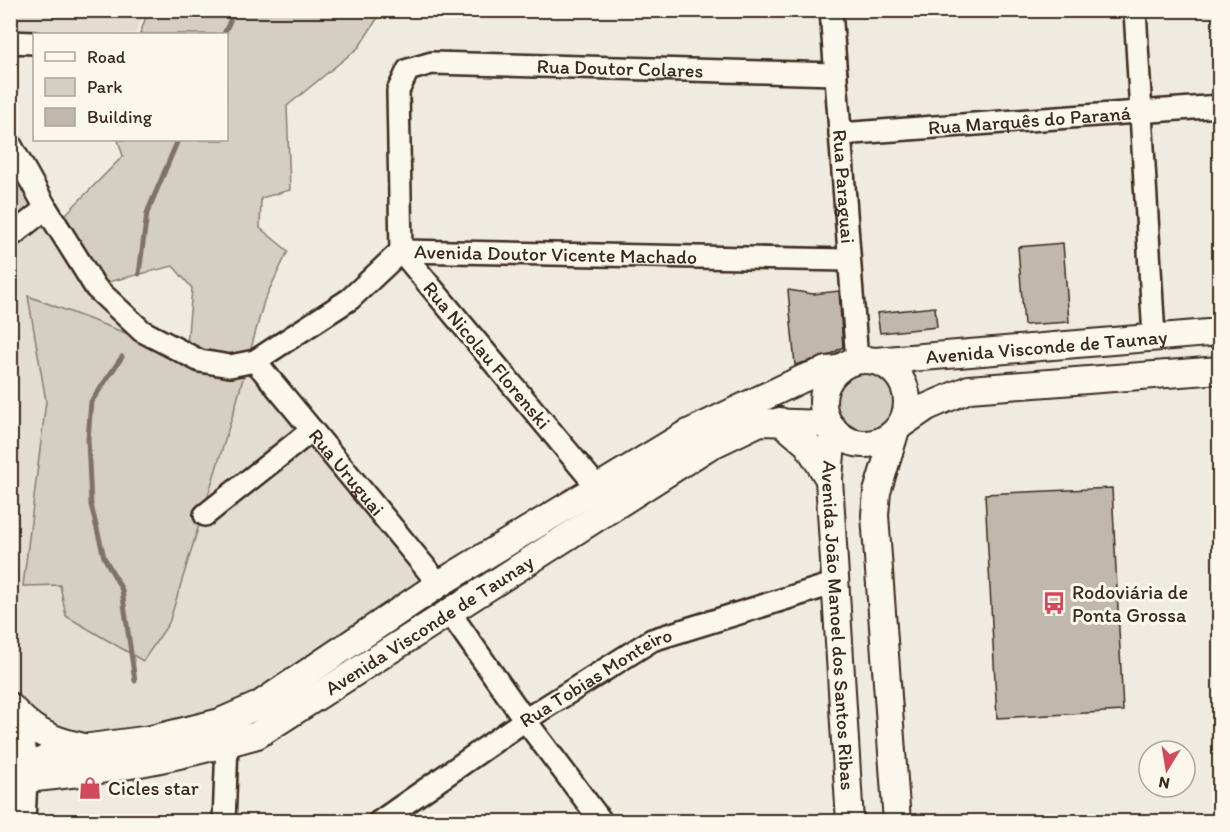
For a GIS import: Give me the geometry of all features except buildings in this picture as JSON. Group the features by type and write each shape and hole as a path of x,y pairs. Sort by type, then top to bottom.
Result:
{"main road":[{"name":"Avenida Visconde de Taunay","path":"16,776 60,751 152,739 220,722 259,705 439,584 599,489 684,435 747,403 827,369 857,364 1220,332"},
{"name":"Avenida Visconde de Taunay","path":"857,364 892,369 903,384 908,403 898,428"},
{"path":"831,426 825,414 824,393 827,384 857,364"},
{"name":"Avenida Visconde de Taunay","path":"16,776 89,773 184,756 257,735 706,448 760,422 780,421 831,426 844,439 865,445 886,439 927,407 969,389 1220,370"},
{"path":"780,421 807,444 829,479"},
{"name":"Avenida João Manoel dos Santos Ribas","path":"831,426 829,479 850,822"},
{"name":"Avenida João Manoel dos Santos Ribas","path":"897,822 875,515 877,492 898,428"},
{"path":"11,706 28,725 45,736 83,747"},
{"path":"11,706 23,751 16,776"}],"street":[{"name":"Rua Paraguai","path":"831,10 857,364"},
{"path":"1135,10 1154,337"},
{"path":"10,42 33,43"},
{"name":"Rua Doutor Colares","path":"401,251 398,91 408,70 432,63 836,74"},
{"name":"Rua Marquês do Paraná","path":"840,134 1220,105"},
{"name":"Avenida Doutor Vicente Machado","path":"10,144 46,208 96,288 142,331 200,361 230,366 255,361 350,299 401,251 848,260"},
{"path":"10,237 46,208"},
{"name":"Rua Nicolau Florenski","path":"401,251 599,489"},
{"name":"Rua Uruguai","path":"255,361 439,584"},
{"path":"205,515 312,430"},
{"name":"Rua Tobias Monteiro","path":"379,822 525,720 652,640 836,583"},
{"path":"450,613 525,720 602,822"},
{"path":"224,822 227,744"},
{"path":"16,776 24,822"}],"shaded area":[{"path":"11,11 145,11 135,33 33,33 11,48"},
{"path":"10,155 140,332 255,363 438,585 447,614 256,734 26,779 14,822 10,821"}],"green space":[{"path":"148,11 382,11 359,47 287,106 290,190 261,198 260,228 288,251 264,301 236,404 169,623 143,661 66,616 60,585 23,586 46,401 28,296 186,356 192,288 173,266 100,284 60,220 123,156 118,141 228,141 228,33 140,33"},
{"path":"10,159 34,198 33,208 10,228"},
{"path":"865,369 878,372 888,379 895,389 898,402 895,415 888,425 878,432 865,435 852,432 842,425 835,415 832,402 835,389 842,379 852,372"}],"waterway":[{"path":"224,33 235,10"},
{"path":"139,274 147,213 178,141"},
{"path":"122,357 91,402 88,439 91,505 104,557 122,590 135,681"}],"place":[{"name":"Rodoviária de Ponta Grossa","path":"1054,603"},
{"name":"Cicles star","path":"90,788"}]}
